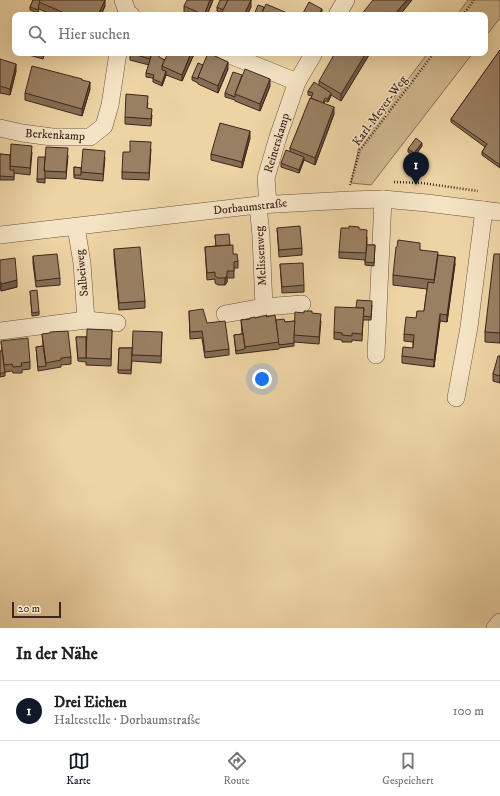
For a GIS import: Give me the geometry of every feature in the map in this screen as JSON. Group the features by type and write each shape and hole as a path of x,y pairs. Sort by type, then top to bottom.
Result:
{"street":[{"path":"339,12 346,0"},
{"name":"Berkenkamp","path":"0,128 52,137 90,137 104,126 110,105 118,56"},
{"path":"232,56 297,82"},
{"name":"Reinerskamp","path":"263,205 266,178 278,137 297,82 312,56"},
{"path":"376,355 383,199"},
{"name":"Dorbaumstraße","path":"0,235 263,205 350,200 383,199 492,211"},
{"name":"Melissenweg","path":"263,205 261,236 264,307"},
{"path":"456,398 492,211"},
{"name":"Salbeiweg","path":"76,227 82,263 86,320"},
{"path":"225,314 264,307 302,304"},
{"path":"0,331 86,320 117,323"},
{"path":"495,628 500,622"}],"path":[{"path":"464,12 474,0"},
{"name":"Karl-Meyer-Weg","path":"350,184 360,150 432,56"}],"shaded area":[{"path":"468,0 500,0 500,18 488,33 488,12 459,12"},
{"path":"426,56 471,56 371,185 351,183 360,142"}],"building":[{"path":"33,0 40,0 38,10 30,7"},
{"path":"40,0 105,0 99,12 62,12 39,2"},
{"path":"187,0 210,0 205,12 197,12 184,6"},
{"path":"220,0 228,0 223,10 217,7"},
{"path":"228,0 251,0 245,12 222,12"},
{"path":"373,0 407,0 397,12 363,12"},
{"path":"309,2 322,9 320,12 304,12"},
{"path":"266,4 285,12 262,12"},
{"path":"258,5 264,7 262,12 255,12"},
{"path":"500,50 500,165 482,152 487,144 451,119"},
{"path":"140,56 150,56 150,59"},
{"path":"151,56 159,56 165,60 162,70 166,71 162,83 153,79 154,75 146,73"},
{"path":"167,56 190,56 182,75 162,66"},
{"path":"207,56 215,56 228,62 218,86 198,77"},
{"path":"333,56 364,56 341,94 319,81"},
{"path":"0,59 16,64 10,89 0,86"},
{"path":"198,63 203,65 198,79 192,77"},
{"path":"32,66 90,82 82,109 25,93"},
{"path":"245,69 270,79 260,104 235,94"},
{"path":"233,72 242,75 235,97 225,93"},
{"path":"314,82 331,93 328,99 325,98 323,103 311,98 313,93 308,91"},
{"path":"126,94 148,96 147,108 152,109 151,119 125,117"},
{"path":"310,98 334,107 315,158 290,148"},
{"path":"220,123 250,131 242,162 211,154"},
{"path":"416,138 422,143 414,153 408,149"},
{"path":"130,141 151,142 149,173 122,172 123,152 130,152"},
{"path":"11,144 32,146 30,168 10,166"},
{"path":"46,147 68,148 66,172 44,171"},
{"path":"83,149 105,151 103,174 81,172"},
{"path":"286,150 304,157 299,170 281,163"},
{"path":"0,154 10,155 10,170 14,170 14,177 0,176"},
{"path":"38,157 45,157 45,179 37,179"},
{"path":"74,167 81,168 81,175 74,175"},
{"path":"300,226 302,248 279,250 277,228"},
{"path":"349,226 367,230 366,253 339,252 341,228 349,228"},
{"path":"229,234 230,245 216,246 215,235"},
{"path":"398,240 420,243 420,250 438,252 434,280 393,275"},
{"path":"233,245 233,254 237,254 238,261 234,262 234,271 227,271 225,278 218,278 215,276 215,272 207,273 205,247"},
{"path":"367,245 375,245 374,263 365,262"},
{"path":"140,247 145,301 119,303 114,249"},
{"path":"57,254 60,278 36,281 33,256"},
{"path":"494,254 500,254 500,333 485,332"},
{"path":"438,255 455,257 447,315 440,314 434,360 402,356 403,347 413,348 414,335 404,334 406,317 416,318 417,311 424,311 428,282 434,283"},
{"path":"15,258 17,280 1,284 0,260"},
{"path":"303,263 304,285 282,287 280,264"},
{"path":"37,290 39,312 32,313 30,291"},
{"path":"357,300 372,301 371,317 363,316 364,308 356,308"},
{"path":"335,307 364,308 362,334 352,333 352,336 334,332"},
{"path":"203,309 207,323 225,321 229,349 205,352 202,331 190,332 189,311"},
{"path":"304,311 312,311 312,313 321,314 319,337 294,335 295,312 304,313"},
{"path":"267,315 266,317 275,315 279,342 245,347 241,320"},
{"path":"284,319 285,322 295,321 294,343 279,345 276,320"},
{"path":"87,329 112,330 111,359 86,358"},
{"path":"68,331 71,357 61,358 61,360 46,363 42,334"},
{"path":"133,331 162,332 161,356 132,355"},
{"path":"243,334 245,349 236,351 234,335"},
{"path":"76,337 86,337 86,358 78,358"},
{"path":"28,338 30,362 21,363 22,366 13,367 12,364 4,365 1,341"},
{"path":"43,346 46,366 38,367 36,347"},
{"path":"119,348 132,348 131,370 118,370"},
{"path":"0,351 2,351 5,373 0,373"},
{"path":"498,356 500,356 500,376 493,374"}],"place":[{"name":"Drei Eichen","path":"416,185"}]}
